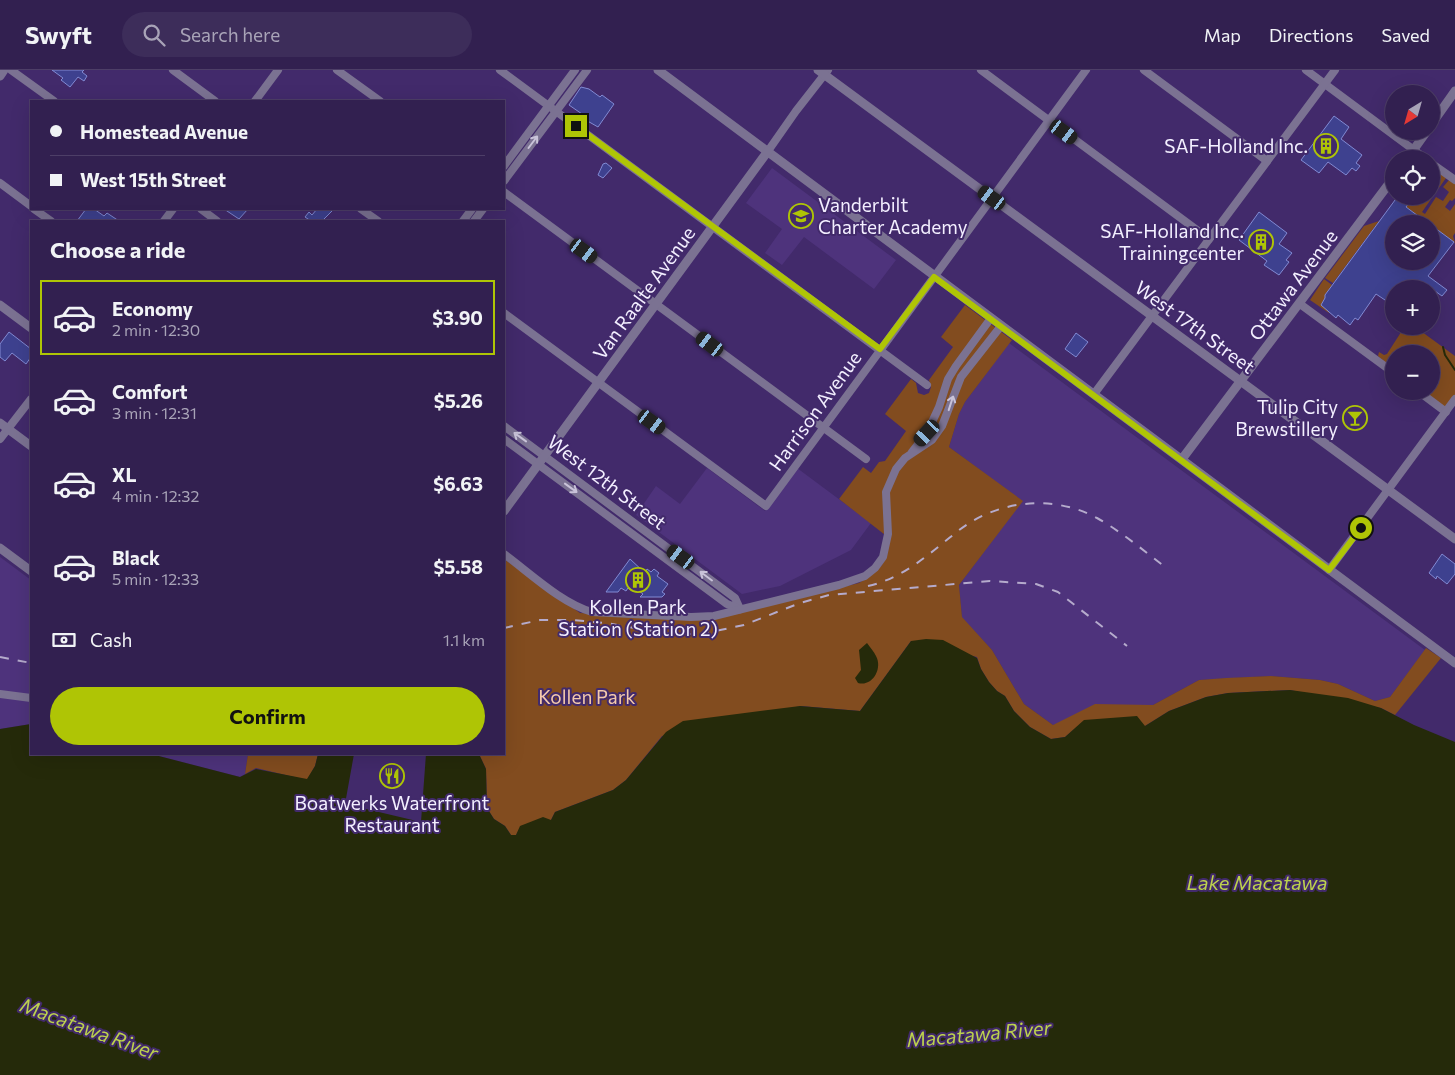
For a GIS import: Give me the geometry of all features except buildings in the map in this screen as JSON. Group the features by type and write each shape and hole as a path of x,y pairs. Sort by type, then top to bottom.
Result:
{"street":[{"path":"0,76 4,70"},
{"path":"11,70 53,100"},
{"path":"172,70 214,100"},
{"path":"256,100 278,70"},
{"path":"337,70 379,100"},
{"path":"500,70 927,385"},
{"path":"505,165 575,70"},
{"path":"505,180 586,70"},
{"path":"658,70 1455,663"},
{"path":"981,70 1209,239"},
{"name":"Harrison Avenue","path":"598,382 766,506 1086,70"},
{"path":"1144,70 1267,162"},
{"path":"1306,70 1414,150 1421,140"},
{"path":"1094,394 1335,70"},
{"name":"Van Raalte Avenue","path":"505,510 768,152 824,72"},
{"name":"West 17th Street","path":"824,72 1152,317 1455,539"},
{"path":"1440,112 1455,91"},
{"path":"1440,169 1455,180"},
{"path":"0,183 30,205"},
{"name":"Ottawa Avenue","path":"1182,459 1385,190"},
{"path":"505,193 866,459"},
{"path":"36,210 52,220"},
{"path":"202,210 216,220"},
{"path":"362,210 377,220"},
{"path":"463,220 471,210"},
{"path":"1300,304 1385,366"},
{"path":"0,305 30,327"},
{"path":"505,314 598,382"},
{"path":"505,555 580,608 592,612 691,617 724,614 839,585 865,576 875,568 883,557 888,534 886,507 889,483 896,469 912,452 930,427 939,407 948,378 991,318"},
{"path":"912,452 924,447 937,433 950,409 961,377 1000,326"},
{"path":"0,439 4,426 30,400"},
{"path":"1430,400 1446,412"},
{"path":"1329,570 1455,400"},
{"path":"4,426 30,445"},
{"name":"West 12th Street","path":"505,427 735,598 740,609"},
{"name":"West 12th Street","path":"505,440 727,604 740,609"},
{"path":"0,548 30,570"},
{"path":"0,694 30,698"}],"shaded area":[{"name":"Vanderbilt Charter Academy","path":"772,168 896,260 874,289 804,237 782,265 765,253 782,229 746,203"},
{"path":"1009,343 1425,650 1390,697 1375,701 1338,684 1320,680 1271,676 1199,680 1153,705 1053,725 1024,704 992,650 962,618 959,585 1022,501 949,447 959,414 965,402"},
{"path":"707,468 765,511 797,468 871,523 851,550 780,586 742,594 636,515 656,486 680,504"},
{"path":"0,557 30,579 30,724 0,729"},
{"path":"155,755 248,755 245,774 240,777"}],"green space":[{"path":"1440,173 1446,178 1440,186"},
{"path":"1449,180 1455,183 1455,198 1452,201 1450,200 1445,207 1450,211 1455,204 1455,233 1453,236 1455,243 1440,232 1440,215 1417,215 1406,207 1407,205 1427,205 1422,212 1425,214 1431,205 1440,205 1440,199 1443,201 1449,192 1443,187"},
{"path":"1379,221 1333,283 1325,278 1364,226"},
{"path":"1324,279 1332,285 1325,295 1329,313 1310,300"},
{"name":"Kollen Park","path":"965,305 1012,340 965,402 959,414 949,447 1023,501 959,585 962,617 992,650 1024,704 1053,725 1095,704 1153,705 1199,680 1271,676 1320,680 1338,684 1375,701 1390,697 1426,648 1441,658 1395,715 1381,708 1290,690 1228,693 1206,697 1169,711 1145,726 1085,720 1065,737 1051,739 1030,727 1014,711 1005,696 997,691 989,682 981,669 977,657 911,641 860,711 801,706 662,736 626,780 613,790 555,812 551,820 521,826 516,835 511,835 505,826 494,819 487,808 486,769 479,755 505,755 505,560 580,613 700,620 739,613 859,583 882,565 889,547 889,538 839,499 863,467 871,473 879,462 885,461 906,431 885,414 911,379 916,383 918,393 924,395 929,393 931,387 929,380 953,347 941,337"},
{"path":"1399,335 1426,335 1440,345 1393,345"},
{"path":"1440,345 1455,356 1455,395 1445,408 1435,400 1440,400"},
{"path":"1379,352 1384,355 1385,362 1378,356"},
{"path":"248,755 318,755 315,766 307,780 256,768 245,774"}],"water":[{"name":"Lake Macatawa","path":"926,639 943,640 977,658 989,682 997,691 1005,696 1014,711 1030,727 1051,739 1065,737 1084,720 1137,716 1145,726 1169,711 1206,697 1228,693 1290,690 1348,698 1381,708 1414,725 1455,742 1455,1075 0,1075 0,729 30,724 30,755 155,755 240,777 256,769 307,779 315,766 318,755 354,755 345,804 421,822 426,755 479,755 486,769 487,808 494,819 505,826 511,835 516,835 520,826 543,817 551,820 555,812 613,790 626,780 666,732 683,721 800,706 860,711 911,641"},
{"path":"867,643 875,654 878,666 872,680 863,684 858,683 855,678 861,670 859,650"}],"waterway":[{"path":"1443,347 1445,355 1455,370"}],"railway":[{"path":"868,586 905,571 973,521 1008,507 1026,504 1044,503 1080,510 1097,518 1124,536 1168,569"},
{"path":"505,628 540,620 571,620 606,623 670,634 701,634 744,625 800,603 829,595 990,581 1036,584 1058,592 1127,646"},
{"path":"0,657 30,663"}],"place":[{"name":"SAF-Holland Inc.","path":"1326,146"},
{"name":"Vanderbilt Charter Academy","path":"801,216"},
{"name":"SAF-Holland Inc. Trainingcenter","path":"1261,242"},
{"name":"Tulip City Brewstillery","path":"1355,418"},
{"name":"Kollen Park Station (Station 2)","path":"638,580"},
{"name":"Boatwerks Waterfront Restaurant","path":"392,776"}],"route":[{"path":"576,126 880,349 934,277 1329,570 1361,528"}],"water label":[{"name":"Macatawa River","path":"89,1029"},
{"name":"Macatawa River","path":"979,1034"}]}
